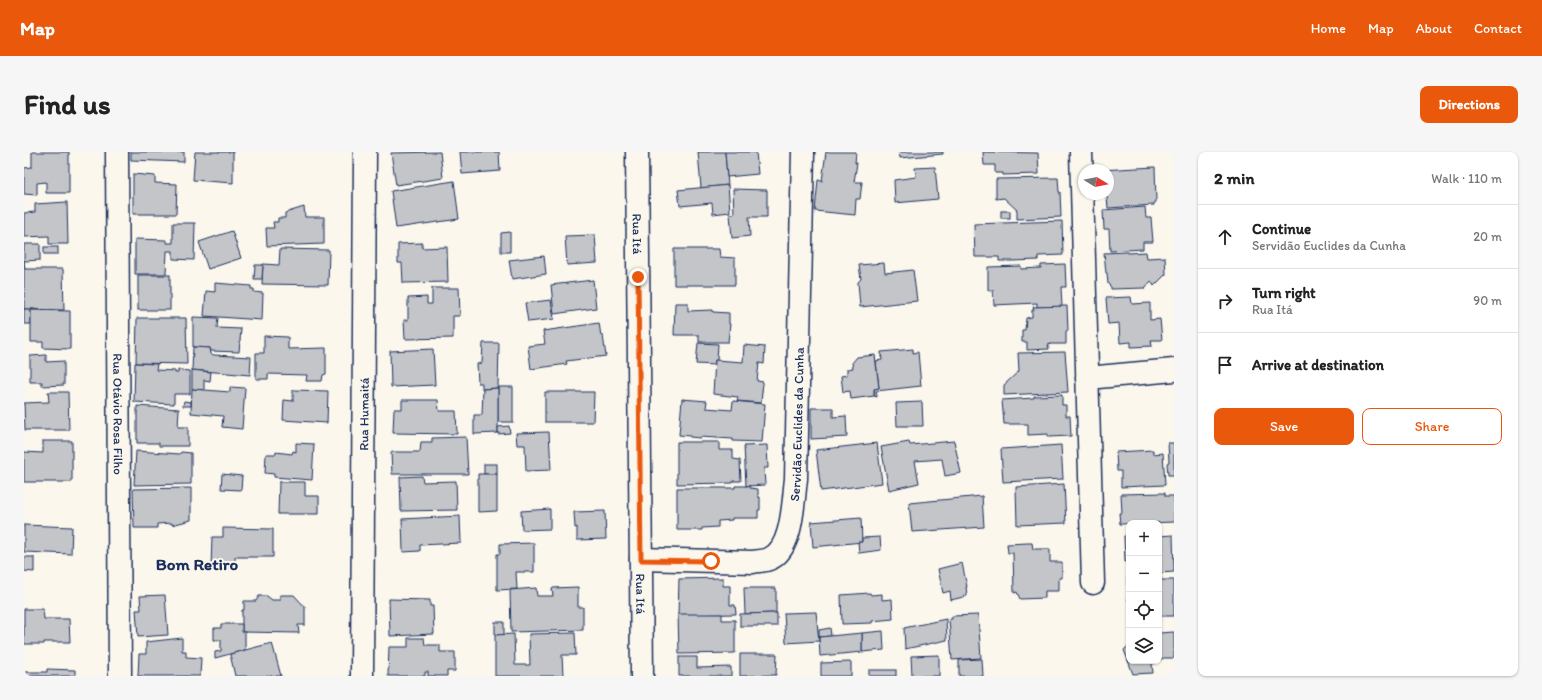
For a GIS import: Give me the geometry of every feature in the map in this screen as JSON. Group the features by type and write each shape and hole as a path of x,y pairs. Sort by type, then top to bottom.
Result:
{"street":[{"name":"Rua Otávio Rosa Filho","path":"117,152 120,676"},
{"name":"Rua Humaitá","path":"362,676 365,152"},
{"name":"Rua Itá","path":"637,152 642,676"},
{"name":"Servidão Euclides da Cunha","path":"641,560 754,562 770,559 784,545 790,527 796,480 803,152"},
{"path":"1081,152 1093,583"},
{"path":"1087,378 1174,370"}],"building":[{"path":"32,152 69,152 69,193 46,193 46,182 37,183 37,195 24,194 24,168 32,167"},
{"path":"131,152 184,152 184,162 131,160"},
{"path":"195,152 233,152 233,183 193,180"},
{"path":"440,152 443,178 396,185 391,153"},
{"path":"460,152 499,152 500,171 462,174"},
{"path":"698,152 725,152 728,185 701,188"},
{"path":"725,152 756,152 758,174 727,177"},
{"path":"826,152 856,152 855,163 857,163 854,182 862,182 860,199 856,199 855,215 815,211 818,180 822,181"},
{"path":"899,152 943,152 943,154 900,158"},
{"path":"983,152 1038,153 1039,174 1003,175 1003,173 995,173 995,165 984,165"},
{"path":"935,167 938,199 895,203 894,180 916,177 915,168"},
{"path":"1155,167 1156,202 1154,205 1108,208 1107,200 1114,200 1114,169"},
{"path":"133,174 155,176 155,183 177,184 176,214 133,214"},
{"path":"1058,178 1061,217 1017,219 1017,210 1004,198 996,199 996,179"},
{"path":"454,181 459,219 396,228 391,191"},
{"path":"728,185 730,212 713,214 712,203 680,206 678,190"},
{"path":"733,189 767,190 767,217 749,217 750,236 732,238 730,214 734,214"},
{"path":"67,202 68,244 49,244 49,236 24,237 24,213 35,212 35,204"},
{"path":"304,207 305,217 324,217 324,244 267,246 266,228 274,228 273,222 278,222 278,218 285,218 285,213"},
{"path":"1145,207 1146,218 1151,218 1153,242 1143,242 1143,249 1110,251 1109,229 1104,229 1103,210"},
{"path":"1001,211 1010,211 1010,218 1001,218"},
{"path":"1062,221 1063,255 1038,256 1038,260 1011,261 999,261 999,257 975,257 974,224"},
{"path":"173,223 195,223 194,260 173,259 173,251 167,251 166,274 135,274 135,239 167,240 167,243 173,243"},
{"path":"232,231 241,258 208,269 199,242"},
{"path":"510,232 510,252 501,252 501,233"},
{"path":"595,235 597,263 567,265 565,236"},
{"path":"422,243 422,248 447,247 448,282 403,283 402,263 398,263 398,244"},
{"path":"24,244 40,244 40,260 24,261"},
{"path":"44,247 58,247 58,254 44,254"},
{"path":"280,249 329,250 328,285 262,284 263,264 279,265"},
{"path":"674,249 719,249 720,257 735,258 735,285 674,285"},
{"path":"1146,252 1147,258 1165,257 1166,274 1154,286 1151,281 1145,288 1111,289 1108,284 1104,253"},
{"path":"544,256 546,274 512,279 509,260"},
{"path":"24,261 25,269 63,269 64,310 24,309"},
{"path":"884,263 885,273 913,270 917,301 860,307 858,282 861,279 859,265"},
{"path":"1065,264 1066,287 1061,287 1062,307 1037,307 1037,303 994,305 993,290 988,290 988,267 1021,266 1021,269 1041,268 1041,265"},
{"path":"255,265 263,265 262,279 254,279"},
{"path":"138,275 170,275 170,310 138,310"},
{"path":"593,280 596,308 554,314 551,285"},
{"path":"215,283 251,286 251,289 254,289 254,292 263,293 262,320 204,316 206,291 215,292"},
{"path":"432,288 459,288 460,316 453,316 453,338 405,339 404,320 408,320 408,298 427,297 427,304 432,304"},
{"path":"1131,297 1132,304 1150,303 1150,320 1160,319 1162,340 1151,340 1152,346 1131,347 1131,342 1120,343 1119,323 1108,324 1106,298"},
{"path":"551,300 554,319 528,322 525,303"},
{"path":"675,303 688,303 688,311 713,310 713,312 729,313 730,324 728,342 699,342 699,335 674,335"},
{"path":"1067,306 1068,331 1066,331 1066,344 1051,344 1048,345 1049,349 1027,350 1027,342 1022,342 1022,330 1025,330 1026,318 1032,317 1032,310 1034,310 1033,307"},
{"path":"24,309 34,309 31,310 31,324 24,324"},
{"path":"31,310 70,311 70,349 43,348 43,342 31,342"},
{"path":"193,317 218,318 217,328 241,329 239,352 211,351 210,348 193,347"},
{"path":"137,318 186,318 187,364 136,363"},
{"path":"599,323 601,336 603,336 606,356 566,361 567,364 531,369 528,346 545,344 543,331"},
{"path":"264,336 288,337 288,349 326,348 326,374 323,375 322,381 306,381 307,375 268,374 268,379 256,379 256,353 264,353"},
{"path":"483,343 499,343 498,388 482,389 482,383 478,383 477,364 482,363"},
{"path":"698,343 718,344 717,361 715,360 715,365 696,364"},
{"path":"744,345 765,347 764,364 759,363 757,381 763,382 761,403 737,401 738,397 713,394 715,360 743,362"},
{"path":"193,347 210,348 211,354 214,355 251,357 250,375 192,370"},
{"path":"433,349 435,385 391,387 390,351"},
{"path":"913,349 913,353 918,352 921,386 876,391 877,397 874,396 874,389 879,388 876,361 882,360 881,352"},
{"path":"1065,352 1068,392 1004,395 1004,385 1019,371 1018,353"},
{"path":"46,355 46,362 64,361 64,385 42,386 42,382 30,382 30,356"},
{"path":"875,355 879,388 874,389 874,396 851,399 850,391 843,392 841,376 847,375 847,369 853,368 852,363 857,357"},
{"path":"135,363 157,364 156,370 175,371 175,373 178,373 178,370 190,371 190,394 174,394 174,404 134,402"},
{"path":"192,370 211,372 210,381 204,380 204,390 192,389"},
{"path":"230,387 245,388 242,429 222,427 223,416 191,413 192,389 230,392"},
{"path":"498,387 513,387 513,422 498,422"},
{"path":"498,388 498,433 474,434 474,415 482,415 483,389"},
{"path":"293,390 328,391 327,423 283,420 284,400 293,401"},
{"path":"48,392 68,392 69,430 25,430 24,403 49,402"},
{"path":"545,392 594,392 593,422 545,422"},
{"path":"1062,395 1062,405 1066,405 1066,416 1070,416 1071,436 1048,437 1048,434 1028,435 1028,424 1004,424 1002,400 1034,398 1034,396"},
{"path":"682,399 707,401 706,408 732,410 733,401 765,404 762,442 733,441 733,439 700,438 679,435"},
{"path":"402,400 438,400 439,411 456,411 457,434 393,433 394,409 402,409"},
{"path":"184,401 191,402 191,406 183,406"},
{"path":"922,402 923,426 897,426 896,403"},
{"path":"137,406 179,409 178,427 188,427 188,446 159,446 159,443 137,443"},
{"path":"811,408 833,408 833,417 846,416 847,437 811,439"},
{"path":"509,426 510,433 498,434 498,427"},
{"path":"549,432 551,470 526,471 525,445 517,445 516,433"},
{"path":"466,437 468,474 392,474 391,452 420,452 421,442 432,442 432,438"},
{"path":"43,441 72,441 72,482 24,482 24,452 43,453"},
{"path":"954,441 961,473 945,476 942,459 915,461 919,483 889,490 881,447 909,442 910,445"},
{"path":"677,442 719,442 719,450 733,450 733,459 740,460 741,481 733,481 733,483 677,484"},
{"path":"296,443 314,444 312,480 274,477 274,474 265,473 266,454 276,454 276,452 292,454 293,451 296,452"},
{"path":"877,443 882,483 821,491 816,450"},
{"path":"1168,443 1174,443 1174,485 1173,475 1168,475"},
{"path":"767,445 768,468 764,468 765,485 746,486 744,446"},
{"path":"1061,445 1063,479 1003,482 1001,449"},
{"path":"1153,450 1153,454 1163,453 1165,485 1121,487 1121,471 1117,471 1116,452"},
{"path":"136,451 180,454 181,452 191,453 191,484 134,485"},
{"path":"484,464 497,464 497,474 484,474"},
{"path":"222,474 242,476 241,490 221,489"},
{"path":"478,474 497,474 497,511 478,512"},
{"path":"422,476 423,482 456,481 457,510 401,511 400,477"},
{"path":"279,482 305,482 305,496 319,496 319,514 278,514"},
{"path":"1064,484 1066,523 1017,525 1016,487"},
{"path":"735,486 750,486 750,488 758,489 758,497 760,497 760,510 758,510 758,518 732,518 732,520 718,521 718,527 702,528 702,530 677,530 677,488 735,488"},
{"path":"191,488 191,520 172,525 172,523 157,524 157,528 134,528 133,489"},
{"path":"1165,493 1165,496 1174,496 1174,522 1162,522 1162,520 1126,520 1126,524 1120,524 1119,513 1122,513 1121,494"},
{"path":"982,496 984,527 912,532 909,503"},
{"path":"550,509 550,529 522,530 521,511"},
{"path":"605,511 606,539 577,540 577,527 575,528 574,512"},
{"path":"460,516 461,543 420,545 420,551 403,552 402,519"},
{"path":"861,518 862,542 813,547 811,522"},
{"path":"24,525 72,527 71,554 24,552"},
{"path":"223,528 273,529 273,557 235,557 235,568 211,568 212,537 223,537"},
{"path":"1173,535 1174,572 1162,573 1162,536"},
{"path":"1124,536 1126,536 1126,562"},
{"path":"880,537 881,550 859,553 858,542 862,542 862,538"},
{"path":"534,543 534,572 516,572 517,589 497,590 497,554 500,554 500,544"},
{"path":"1032,543 1033,549 1050,549 1050,562 1062,562 1062,578 1059,578 1059,591 1045,591 1045,598 1020,599 1017,592 1014,593 1013,553 1008,553 1007,544"},
{"path":"24,557 34,557 34,572 24,571"},
{"path":"962,563 967,587 967,596 951,600 950,591 943,593 938,569"},
{"path":"723,578 723,586 730,586 730,605 735,605 736,614 678,615 679,579"},
{"path":"1162,580 1174,580 1174,616 1162,616"},
{"path":"578,587 578,607 583,607 583,630 511,632 510,590 536,588 537,596 553,596 552,588"},
{"path":"744,588 776,588 776,613 745,614"},
{"path":"870,593 871,595 882,594 882,600 892,599 893,619 872,621 872,623 842,624 841,595"},
{"path":"165,595 168,635 138,637 136,610 141,610 140,596"},
{"path":"280,595 294,595 305,607 305,625 298,625 299,633 242,632 242,610 244,610 244,601 256,601 259,596 267,596 272,600 280,600"},
{"path":"389,599 430,600 430,606 433,606 434,634 390,636"},
{"path":"24,609 43,609 44,619 69,619 70,642 24,644"},
{"path":"816,612 819,641 786,643 784,613"},
{"path":"777,613 777,626 740,626 740,614"},
{"path":"678,614 722,614 722,620 735,620 735,653 679,654"},
{"path":"978,615 981,658 952,660 949,619 952,619 952,616"},
{"path":"946,619 947,640 905,649 904,628"},
{"path":"495,622 504,622 504,635 495,635"},
{"path":"221,624 242,624 242,632 245,632 245,650 215,658 215,652 221,651 221,640 214,640 214,628 221,628"},
{"path":"830,628 831,636 819,637 819,630"},
{"path":"883,631 884,650 862,652 862,633"},
{"path":"1174,632 1174,658 1162,659 1162,633"},
{"path":"575,633 576,655 562,655 563,676 495,676 495,635 514,634 515,665 530,665 529,634"},
{"path":"862,633 862,652 820,656 819,637"},
{"path":"182,638 182,651 186,651 186,657 201,658 200,676 138,676 139,654 146,654 146,642"},
{"path":"408,638 424,638 425,645 440,645 440,652 455,652 455,671 447,671 447,676 428,676 428,672 425,672 425,676 388,676 389,647 408,647"},
{"path":"272,643 281,676 235,676 230,654"},
{"path":"740,654 777,654 776,675 740,676"},
{"path":"939,655 939,676 912,676 911,656"},
{"path":"679,657 697,657 697,668 731,667 731,676 679,676"},
{"path":"982,659 983,676 959,676 959,660"},
{"path":"851,662 851,676 821,676 821,663"},
{"path":"1129,664 1152,664 1153,673 1133,674"},
{"path":"47,669 75,670 75,676 25,676 25,672 47,672"},
{"path":"869,670 896,670 896,676 869,676"}],"district":[{"name":"Bom Retiro","path":"197,564"}],"route":[{"path":"638,277 641,560 711,561"}]}
